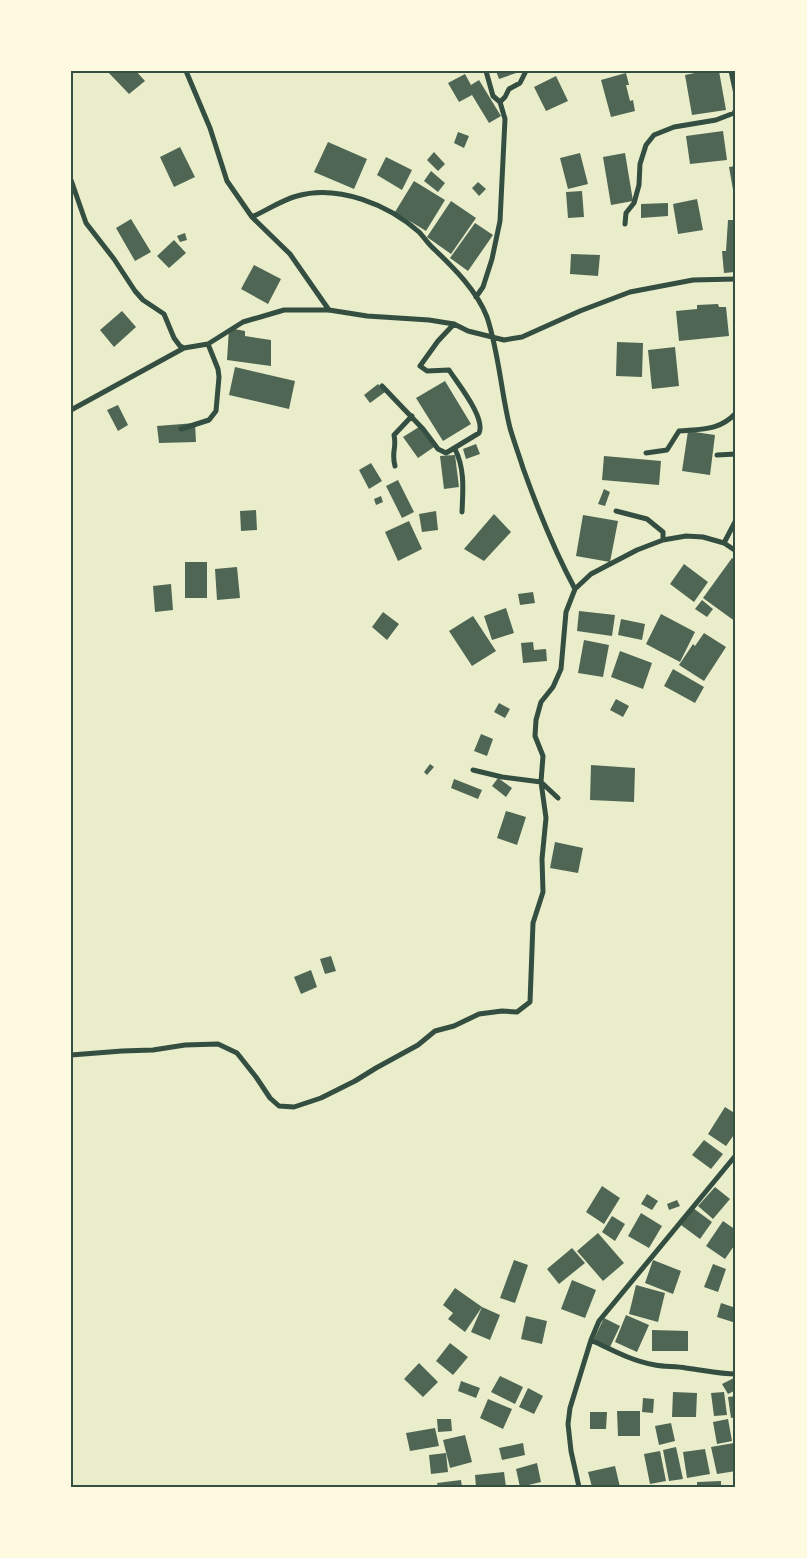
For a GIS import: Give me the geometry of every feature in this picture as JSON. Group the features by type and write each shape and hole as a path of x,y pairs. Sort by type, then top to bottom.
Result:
{"street":[{"path":"186,71 210,128 227,181 252,217 290,254 329,310"},
{"path":"476,296 483,287 492,259 500,220 505,118 500,102 493,96 486,71"},
{"path":"500,102 505,97 508,89 520,83 526,71"},
{"path":"731,71 736,94"},
{"path":"625,224 626,213 634,203 640,164 646,145 654,135 674,127 716,120 734,112 736,109"},
{"path":"71,180 86,223 114,259 134,290 143,300 164,314 174,338 184,348"},
{"path":"252,217 296,196 318,192 366,200 386,209 421,234 430,246 451,266 476,296 486,316 510,429 535,502 556,554 575,589"},
{"path":"71,410 184,348 208,344 244,322 284,310 329,310 367,316 430,320 454,324 492,338 504,340 522,337 580,311 630,292 693,280 736,279"},
{"path":"382,386 412,416 438,450 446,452 455,449 479,433 481,425 475,412 449,370 427,371 420,366 438,341 454,324"},
{"path":"181,428 209,420 218,407 218,368 208,344"},
{"path":"646,453 667,450 680,431 718,426 727,422 736,414"},
{"path":"395,466 392,455 396,444 394,435 412,416"},
{"path":"455,449 464,479 462,512"},
{"path":"717,456 736,454"},
{"path":"616,511 647,519 663,532 663,540"},
{"path":"724,543 736,520"},
{"path":"71,1055 218,1044 237,1053 270,1098 279,1106 294,1107 321,1098 355,1081 418,1045 435,1031 454,1026 479,1014 502,1011 517,1012 530,1002 532,923 543,892 542,859 546,818 541,782 543,756 536,736 536,720 541,702 553,686 561,668 566,612 575,589 591,574 637,550 663,540 686,536 703,537 724,543 736,551"},
{"path":"473,770 502,777 541,782 558,798"},
{"path":"579,1487 571,1452 568,1424 570,1408 591,1340 599,1322 736,1155"},
{"path":"591,1340 624,1357 638,1361 656,1365 736,1374"}],"building":[{"path":"107,71 136,71 145,81 129,94"},
{"path":"496,71 519,71 519,72 499,79"},
{"path":"705,71 719,71 726,110 692,115 685,75"},
{"path":"626,73 629,85 626,85 630,101 633,100 635,111 611,117 601,80"},
{"path":"465,74 471,85 479,80 501,116 489,123 472,95 459,102 448,83"},
{"path":"556,76 568,101 546,111 534,87"},
{"path":"723,131 727,160 690,164 686,136"},
{"path":"458,132 469,136 464,148 454,143"},
{"path":"328,142 367,159 354,189 314,172"},
{"path":"180,147 195,177 174,187 160,157"},
{"path":"434,152 445,164 438,171 427,160"},
{"path":"580,153 588,184 568,189 560,158"},
{"path":"625,153 633,201 611,205 603,157"},
{"path":"386,157 412,170 402,190 377,175"},
{"path":"736,166 736,201 735,201 729,167"},
{"path":"431,171 445,183 438,192 424,181"},
{"path":"414,181 445,200 426,231 395,212"},
{"path":"478,182 486,189 479,196 472,188"},
{"path":"582,191 584,217 568,218 566,192"},
{"path":"697,199 703,230 678,234 673,204"},
{"path":"451,201 476,218 451,254 427,237"},
{"path":"668,203 668,216 641,218 641,204"},
{"path":"131,219 151,252 135,261 116,228"},
{"path":"728,220 736,220 736,252 733,252 735,272 724,273 722,251 726,251"},
{"path":"475,223 493,235 468,271 450,258"},
{"path":"185,233 187,240 180,242 177,236"},
{"path":"174,240 186,253 169,268 157,256"},
{"path":"571,254 600,255 598,276 570,274"},
{"path":"254,265 281,279 268,304 241,289"},
{"path":"718,304 719,307 726,307 729,336 679,341 676,311 697,309 697,305"},
{"path":"122,311 136,327 114,347 100,330"},
{"path":"229,328 245,331 245,336 271,340 271,366 227,360"},
{"path":"617,342 643,343 642,377 616,376"},
{"path":"675,347 679,386 652,389 648,350"},
{"path":"235,367 295,381 289,409 229,395"},
{"path":"445,381 471,424 443,441 416,398"},
{"path":"378,384 385,392 370,403 364,395"},
{"path":"118,405 128,425 118,431 107,410"},
{"path":"195,423 196,442 159,443 157,426"},
{"path":"419,427 434,447 418,458 403,437"},
{"path":"688,431 715,435 710,475 682,471"},
{"path":"476,444 480,454 466,459 463,449"},
{"path":"455,455 459,487 444,489 440,456"},
{"path":"604,456 661,461 659,485 602,480"},
{"path":"371,463 382,481 369,489 359,470"},
{"path":"398,480 414,512 402,518 386,486"},
{"path":"604,489 610,492 605,506 598,504"},
{"path":"381,496 383,502 376,505 374,499"},
{"path":"256,510 257,530 241,531 240,511"},
{"path":"436,511 438,530 422,532 419,514"},
{"path":"494,514 511,532 484,561 464,549"},
{"path":"583,515 618,521 610,562 576,556"},
{"path":"409,521 422,549 398,561 385,532"},
{"path":"732,558 736,560 736,622 703,598"},
{"path":"185,562 207,562 207,598 185,598"},
{"path":"684,564 708,582 694,602 670,584"},
{"path":"237,567 240,598 217,600 215,569"},
{"path":"171,584 173,610 155,612 153,586"},
{"path":"533,592 535,603 520,605 518,594"},
{"path":"702,600 713,609 707,617 695,609"},
{"path":"506,608 514,633 492,640 484,616"},
{"path":"579,611 615,615 612,636 577,631"},
{"path":"383,612 399,624 387,640 372,627"},
{"path":"661,614 695,632 680,662 646,644"},
{"path":"473,616 496,651 472,666 449,631"},
{"path":"621,619 645,624 642,640 618,635"},
{"path":"704,633 726,647 704,681 679,665 693,644 695,646"},
{"path":"584,640 609,645 603,677 578,673"},
{"path":"533,642 534,650 546,649 547,661 523,663 521,643"},
{"path":"620,651 652,663 643,689 611,677"},
{"path":"673,669 704,687 695,703 664,686"},
{"path":"616,699 629,706 623,717 610,710"},
{"path":"499,703 510,709 505,718 494,712"},
{"path":"481,734 493,739 487,756 474,751"},
{"path":"430,764 434,767 427,775 424,772"},
{"path":"591,765 635,768 634,802 590,800"},
{"path":"498,778 512,788 506,797 492,786"},
{"path":"454,779 482,790 478,799 451,788"},
{"path":"506,811 526,817 517,845 497,838"},
{"path":"555,842 583,848 578,873 550,868"},
{"path":"331,956 336,971 325,974 320,959"},
{"path":"311,970 317,987 301,994 294,977"},
{"path":"725,1107 736,1114 736,1132 726,1146 708,1134"},
{"path":"704,1140 723,1154 711,1169 692,1155"},
{"path":"602,1186 620,1198 604,1224 586,1212"},
{"path":"715,1187 730,1199 713,1219 698,1206"},
{"path":"647,1194 658,1201 652,1210 641,1204"},
{"path":"677,1200 680,1206 669,1210 667,1204"},
{"path":"693,1208 712,1222 700,1239 681,1225"},
{"path":"641,1213 662,1226 649,1248 628,1236"},
{"path":"612,1216 625,1224 615,1241 602,1232"},
{"path":"723,1221 736,1230 736,1243 725,1259 706,1246"},
{"path":"598,1233 624,1263 603,1281 577,1251"},
{"path":"572,1248 585,1263 559,1284 547,1269"},
{"path":"514,1260 528,1265 515,1303 500,1298"},
{"path":"653,1260 681,1271 673,1294 645,1283"},
{"path":"713,1264 726,1269 718,1292 704,1287"},
{"path":"572,1280 596,1290 585,1318 561,1309"},
{"path":"636,1285 665,1293 658,1322 629,1314"},
{"path":"455,1288 482,1307 465,1332 448,1319 453,1313 443,1305"},
{"path":"721,1303 736,1308 736,1323 717,1317"},
{"path":"482,1307 500,1315 490,1340 471,1332"},
{"path":"626,1315 649,1325 637,1352 615,1342"},
{"path":"526,1316 547,1321 542,1344 521,1339"},
{"path":"604,1318 620,1326 610,1347 594,1339"},
{"path":"652,1330 688,1331 688,1351 652,1351"},
{"path":"450,1343 468,1357 453,1375 436,1361"},
{"path":"419,1363 438,1382 423,1397 404,1379"},
{"path":"500,1376 523,1387 515,1404 491,1392"},
{"path":"736,1377 736,1390 728,1394 722,1384"},
{"path":"461,1381 480,1388 476,1398 458,1391"},
{"path":"528,1388 543,1396 534,1414 519,1407"},
{"path":"673,1392 697,1393 696,1417 672,1417"},
{"path":"724,1392 727,1415 714,1416 711,1393"},
{"path":"736,1396 736,1417 731,1418 728,1397"},
{"path":"643,1398 654,1399 653,1413 642,1412"},
{"path":"488,1399 512,1409 503,1429 480,1418"},
{"path":"617,1411 640,1411 640,1436 618,1436"},
{"path":"590,1412 607,1412 606,1429 590,1429"},
{"path":"437,1419 451,1419 452,1431 438,1432"},
{"path":"728,1419 732,1441 717,1444 713,1422"},
{"path":"671,1423 675,1441 659,1445 655,1426"},
{"path":"435,1428 439,1446 410,1451 406,1433"},
{"path":"465,1435 472,1462 450,1468 443,1440"},
{"path":"523,1443 525,1455 502,1460 499,1448"},
{"path":"734,1443 736,1471 717,1474 711,1447"},
{"path":"676,1447 683,1479 669,1481 663,1450"},
{"path":"705,1449 710,1474 687,1478 683,1452"},
{"path":"660,1451 666,1481 650,1484 644,1454"},
{"path":"446,1453 448,1472 431,1474 429,1455"},
{"path":"537,1463 541,1482 520,1487 516,1469"},
{"path":"615,1466 620,1487 592,1487 588,1472"},
{"path":"504,1472 506,1487 476,1487 475,1475"},
{"path":"461,1480 462,1487 438,1487 437,1483"},
{"path":"721,1481 721,1487 697,1487 697,1482"}]}
